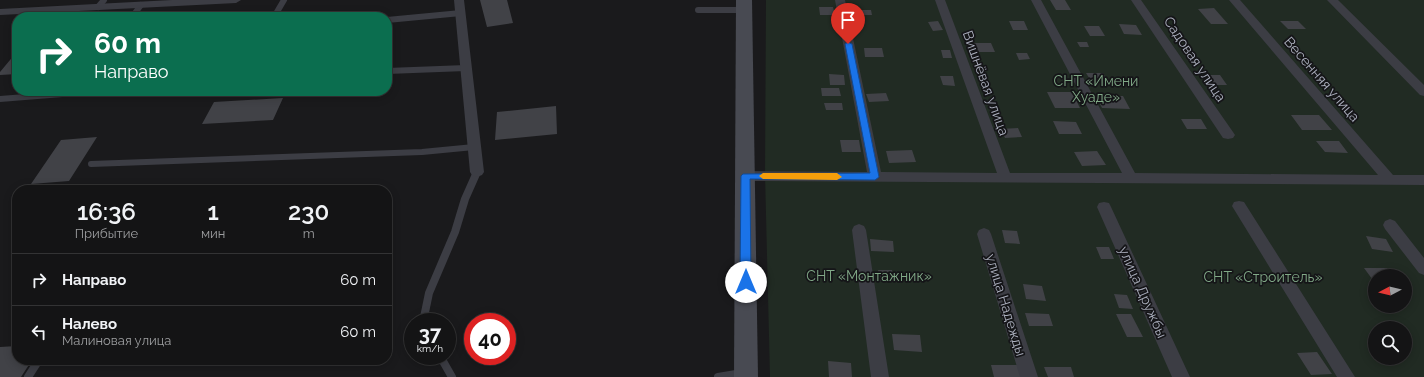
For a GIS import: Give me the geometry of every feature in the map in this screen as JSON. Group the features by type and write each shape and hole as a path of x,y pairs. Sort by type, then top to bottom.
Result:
{"street":[{"path":"0,12 101,4 141,5 236,0"},
{"path":"459,0 477,172"},
{"path":"840,0 875,177"},
{"name":"Вишнёвая улица","path":"940,0 1005,177"},
{"path":"1036,0 1131,178"},
{"name":"Садовая улица","path":"1136,0 1228,135"},
{"name":"Весенняя улица","path":"1234,0 1389,179"},
{"path":"1332,0 1424,92"},
{"path":"744,5 746,176 745,375"},
{"path":"746,176 1424,180"},
{"path":"1239,206 1346,377"},
{"name":"улица Дружбы","path":"1104,207 1182,377"},
{"path":"1390,225 1424,268"},
{"path":"859,230 880,377"},
{"name":"улица Надежды","path":"984,234 1029,377"}],"lane":[{"path":"277,12 284,0"},
{"path":"136,12 141,5"},
{"path":"698,10 744,5"},
{"path":"392,20 460,13"},
{"path":"392,71 466,68"},
{"path":"0,98 30,96"},
{"path":"91,164 422,152 474,147"},
{"path":"425,313 429,293 455,232 465,199 477,172"},
{"path":"28,377 36,365"},
{"path":"445,365 452,377"},
{"path":"718,377 745,375"}],"green space":[{"path":"766,0 1424,0 1424,377 770,377 765,174"}],"building":[{"path":"480,0 507,0 513,23 487,27"},
{"path":"1050,0 1065,0 1071,10 1056,10"},
{"path":"819,7 833,7 835,15 820,15"},
{"path":"1214,8 1228,24 1211,24 1198,9"},
{"path":"855,10 871,10 872,15 855,15"},
{"path":"938,21 943,30 933,31 928,22"},
{"path":"1009,21 1024,21 1028,30 1013,30"},
{"path":"1280,21 1298,21 1306,29 1288,29"},
{"path":"1119,24 1136,25 1142,35 1124,34"},
{"path":"1084,26 1099,26 1105,36 1090,36"},
{"path":"1077,42 1087,42 1089,47 1080,47"},
{"path":"970,43 991,43 995,52 974,52"},
{"path":"864,48 882,48 884,57 865,57"},
{"path":"941,50 950,50 952,58 943,58"},
{"path":"1016,53 1027,53 1030,59 1019,60"},
{"path":"12,58 12,74 0,75 0,72"},
{"path":"1086,73 1103,73 1108,81 1091,81"},
{"path":"829,74 844,75 845,85 830,85"},
{"path":"1201,75 1220,75 1227,85 1207,85"},
{"path":"940,76 953,76 955,86 943,85"},
{"path":"821,88 839,88 841,96 822,96"},
{"path":"1047,92 1072,92 1080,108 1055,108"},
{"path":"886,93 889,101 869,102 866,94"},
{"path":"1096,96 1123,96 1130,109 1102,108"},
{"path":"283,98 273,120 202,124 214,102"},
{"path":"824,103 842,103 843,110 826,110"},
{"path":"556,106 557,134 495,140 497,112"},
{"path":"1291,115 1319,115 1332,130 1302,130"},
{"path":"1181,119 1201,119 1207,129 1187,129"},
{"path":"1053,121 1076,122 1082,134 1059,134"},
{"path":"1018,128 1022,137 1005,138 1001,129"},
{"path":"97,137 69,181 31,184 61,140"},
{"path":"840,140 859,140 861,152 842,152"},
{"path":"1316,141 1339,141 1348,153 1325,152"},
{"path":"912,150 916,162 889,163 886,151"},
{"path":"1097,151 1106,165 1082,166 1074,152"},
{"path":"1002,230 1017,231 1020,244 1005,243"},
{"path":"1366,236 1386,239 1393,252 1372,249"},
{"path":"870,239 893,241 894,252 871,251"},
{"path":"1096,247 1109,247 1114,259 1101,259"},
{"path":"1364,268 1388,269 1368,269 1368,273"},
{"path":"878,270 892,270 894,281 880,281"},
{"path":"1023,284 1042,286 1046,301 1026,299"},
{"path":"1114,294 1127,295 1133,309 1119,308"},
{"path":"1025,313 1049,314 1053,326 1029,326"},
{"path":"1116,314 1131,314 1143,337 1127,337"},
{"path":"892,334 920,335 922,352 894,350"},
{"path":"12,346 12,365 29,365 21,377 0,377 0,347"},
{"path":"1317,352 1332,374 1311,375 1297,353"},
{"path":"828,361 851,363 852,377 829,377"},
{"path":"991,365 1019,365 1023,377 994,377"},
{"path":"1044,367 1071,367 1074,377 1048,377"}],"slow traffic":[{"path":"763,176 837,177"}],"route":[{"path":"746,282 746,176 875,177 848,44"}],"park label":[{"name":"СНТ «Имени Хуаде»","path":"1096,90"},
{"name":"СНТ «Монтажник»","path":"869,276"},
{"name":"СНТ «Строитель»","path":"1263,277"}]}
